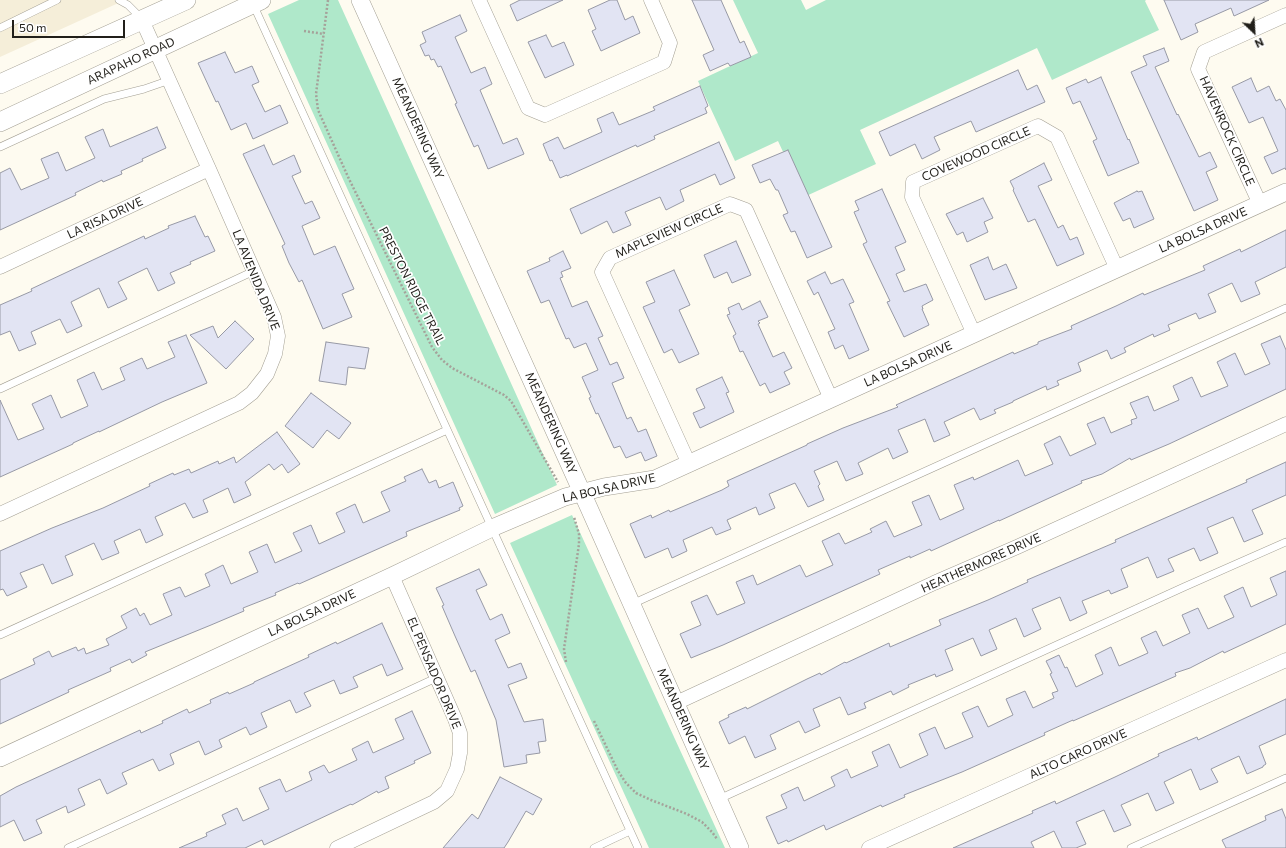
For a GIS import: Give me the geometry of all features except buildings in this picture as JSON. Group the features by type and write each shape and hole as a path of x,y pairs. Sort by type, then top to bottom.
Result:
{"main road":[{"path":"0,84 186,0"},
{"name":"ARAPAHO ROAD","path":"0,122 257,2"}],"street":[{"name":"MEANDERING WAY","path":"360,0 582,492 740,848"},
{"path":"479,0 528,108 545,115 664,62 670,43 651,0"},
{"name":"HAVENROCK CIRCLE","path":"1260,204 1198,68 1204,52 1286,15"},
{"name":"LA AVENIDA DRIVE","path":"0,514 239,403 252,393 267,374 275,354 278,336 274,317 170,80 142,20"},
{"name":"COVEWOOD CIRCLE","path":"974,334 912,197 913,182 1038,126 1057,136 1117,269"},
{"name":"LA RISA DRIVE","path":"0,267 209,169"},
{"name":"LA BOLSA DRIVE","path":"0,758 492,528 565,497 604,487 655,479 1286,192"},
{"name":"MAPLEVIEW CIRCLE","path":"689,464 602,272 610,258 730,204 746,210 831,399"},
{"name":"HEATHERMORE DRIVE","path":"676,703 934,583 1017,548 1286,424"},
{"name":"EL PENSADOR DRIVE","path":"337,848 434,802 447,791 457,769 460,753 460,733 392,576"},
{"name":"ALTO CARO DRIVE","path":"869,848 1286,660"}],"lane":[{"path":"0,28 57,0"},
{"path":"119,0 128,5 142,20"},
{"path":"257,2 447,430 638,848"},
{"path":"0,147 104,98 144,89 170,80"},
{"path":"0,388 254,271"},
{"path":"632,604 1286,308"},
{"path":"0,636 447,430"},
{"path":"719,799 1286,542"},
{"path":"68,848 436,678"},
{"path":"1131,848 1286,778"},
{"path":"594,848 630,831"}],"path":[{"name":"PRESTON RIDGE TRAIL","path":"328,0 316,94 318,110 356,193 432,347 442,360 452,368 504,395 511,401 554,474 574,516 579,534 579,544 564,649 566,663"},
{"path":"304,30 324,34"},
{"path":"591,716 618,771 626,783 636,793 687,814 702,822 719,841"}],"shaded area":[{"path":"0,0 125,0 0,57"}],"green space":[{"path":"299,0 338,0 557,485 495,514 268,14"},
{"path":"733,0 801,0 806,10 826,0 1146,0 1145,1 1159,30 1052,80 1037,48 860,130 876,164 804,197 778,141 735,161 698,81 758,53"},
{"path":"572,515 725,848 649,848 510,543"}]}
